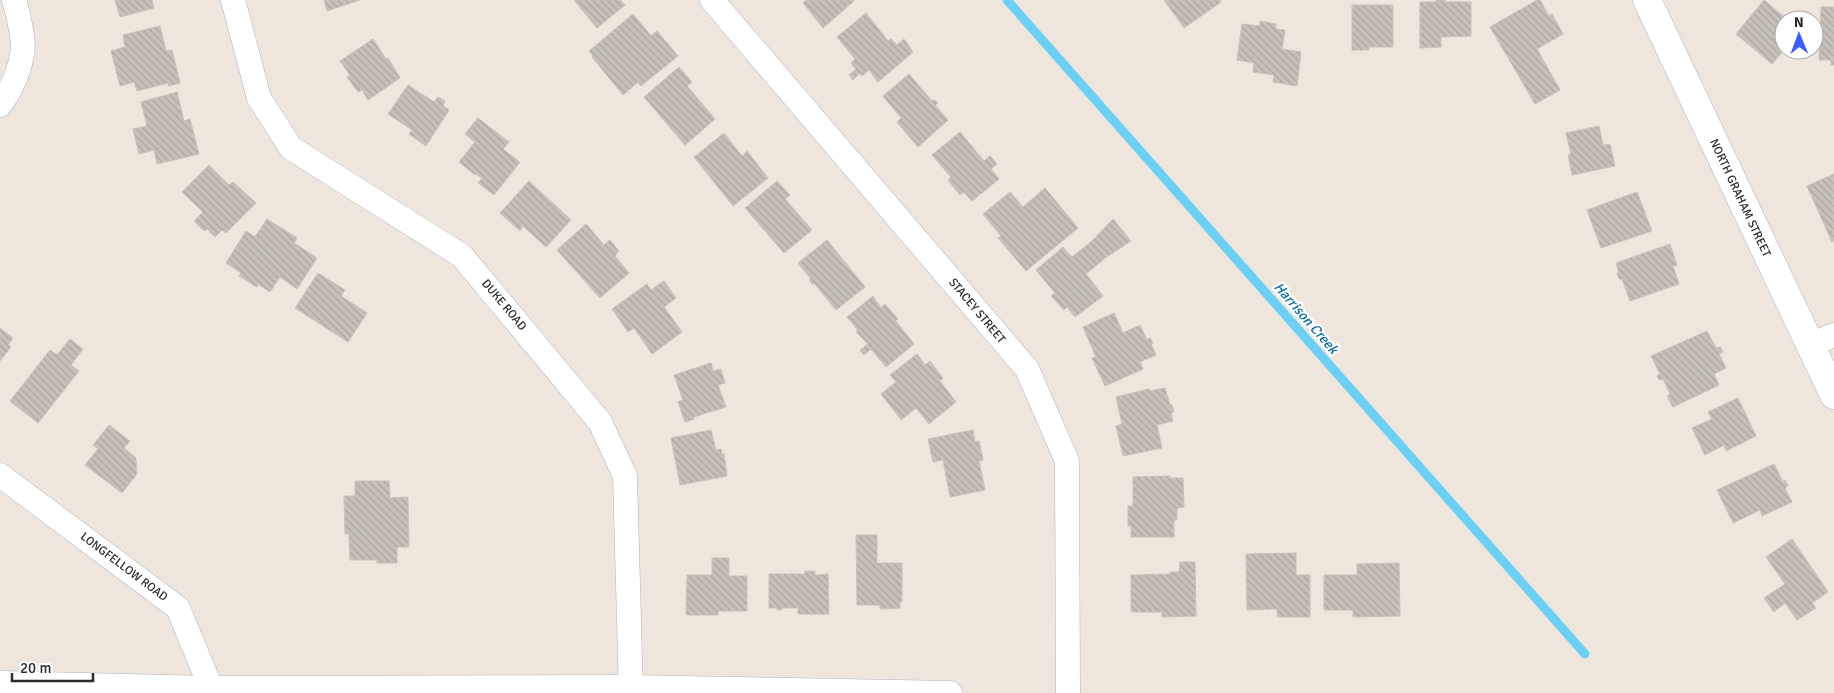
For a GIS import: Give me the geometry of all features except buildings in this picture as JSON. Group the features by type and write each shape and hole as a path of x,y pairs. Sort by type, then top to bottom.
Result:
{"main road":[{"name":"NORTH GRAHAM STREET","path":"1647,0 1822,340 1834,395"}],"street":[{"name":"DUKE ROAD","path":"233,0 259,98 291,148 462,256 600,422 625,476 631,690"},
{"name":"STACEY STREET","path":"712,0 1027,369 1067,461 1068,693"},
{"path":"0,105 10,91 23,53 16,7"},
{"name":"LONGFELLOW ROAD","path":"0,475 178,608 211,691"},
{"path":"0,683 211,691 631,690 950,693"}],"waterway":[{"name":"Harrison Creek","path":"1007,0 1585,654"}]}
